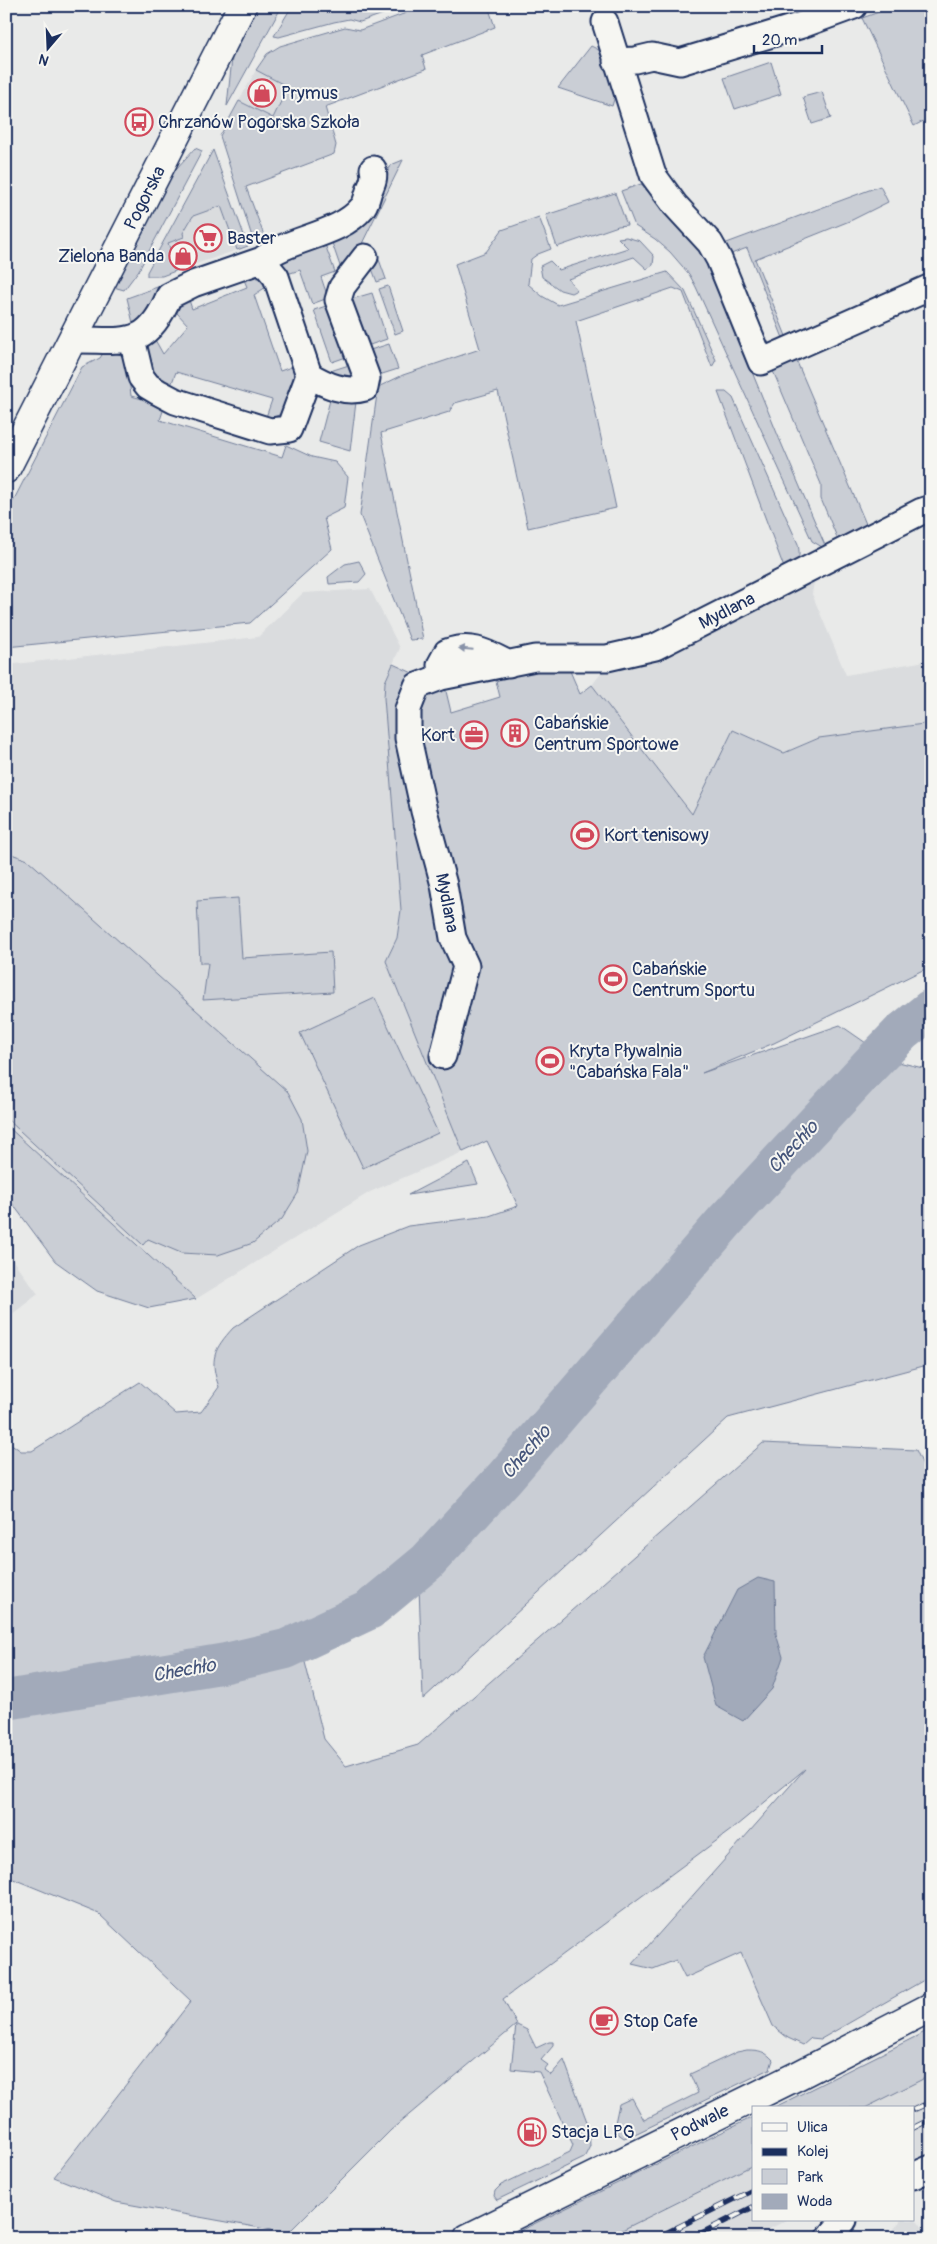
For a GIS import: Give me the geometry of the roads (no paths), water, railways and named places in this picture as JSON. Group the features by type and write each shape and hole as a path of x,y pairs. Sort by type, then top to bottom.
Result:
{"street":[{"name":"Pogorska","path":"6,469 242,6"},
{"path":"616,61 635,60 652,56 680,62 854,6"},
{"path":"605,22 653,175 675,205 710,243 719,259 761,362 931,287"},
{"path":"73,340 132,340 146,334 162,313 169,296 182,288 262,260 272,252 325,231 356,214 363,206 375,176 373,169"},
{"path":"309,375 324,384 342,389 354,391 365,388 367,378 338,300 342,287 365,257"},
{"path":"132,340 141,377 148,386 175,401 270,431 289,429 309,375 276,277 262,260"},
{"name":"Mydlana","path":"443,1056 466,966 453,938 444,885 424,811 408,738 408,709 418,686 440,676 440,665 447,652 459,647 483,650 509,664 535,658 607,658 655,647 931,508"},
{"name":"Podwale","path":"468,2238 799,2075 931,2007"},
{"path":"914,2176 931,2168"},
{"path":"830,2238 842,2222"}],"water":[{"path":"758,1578 775,1582 776,1634 783,1657 772,1689 743,1721 716,1706 703,1657 737,1590"}],"waterway":[{"name":"Chechło","path":"6,1700 226,1663 286,1649 369,1610 427,1562 505,1477 726,1220 902,1032 931,1009"}],"railway":[{"path":"914,2110 931,2102"},
{"path":"914,2128 931,2119"},
{"path":"656,2238 752,2190"},
{"path":"692,2238 752,2208"}],"place":[{"name":"Prymus","path":"262,93"},
{"name":"Chrzanów Pogorska Szkoła","path":"139,122"},
{"name":"Baster","path":"208,238"},
{"name":"Zielona Banda","path":"183,256"},
{"name":"Cabańskie Centrum Sportowe","path":"515,733"},
{"name":"Kort","path":"474,735"},
{"name":"Kort tenisowy","path":"585,835"},
{"name":"Cabańskie Centrum Sportu","path":"613,979"},
{"name":"Kryta Pływalnia \"Cabańska Fala\"","path":"550,1061"},
{"name":"Stop Cafe","path":"604,2021"},
{"name":"Stacja LPG","path":"532,2132"}]}
